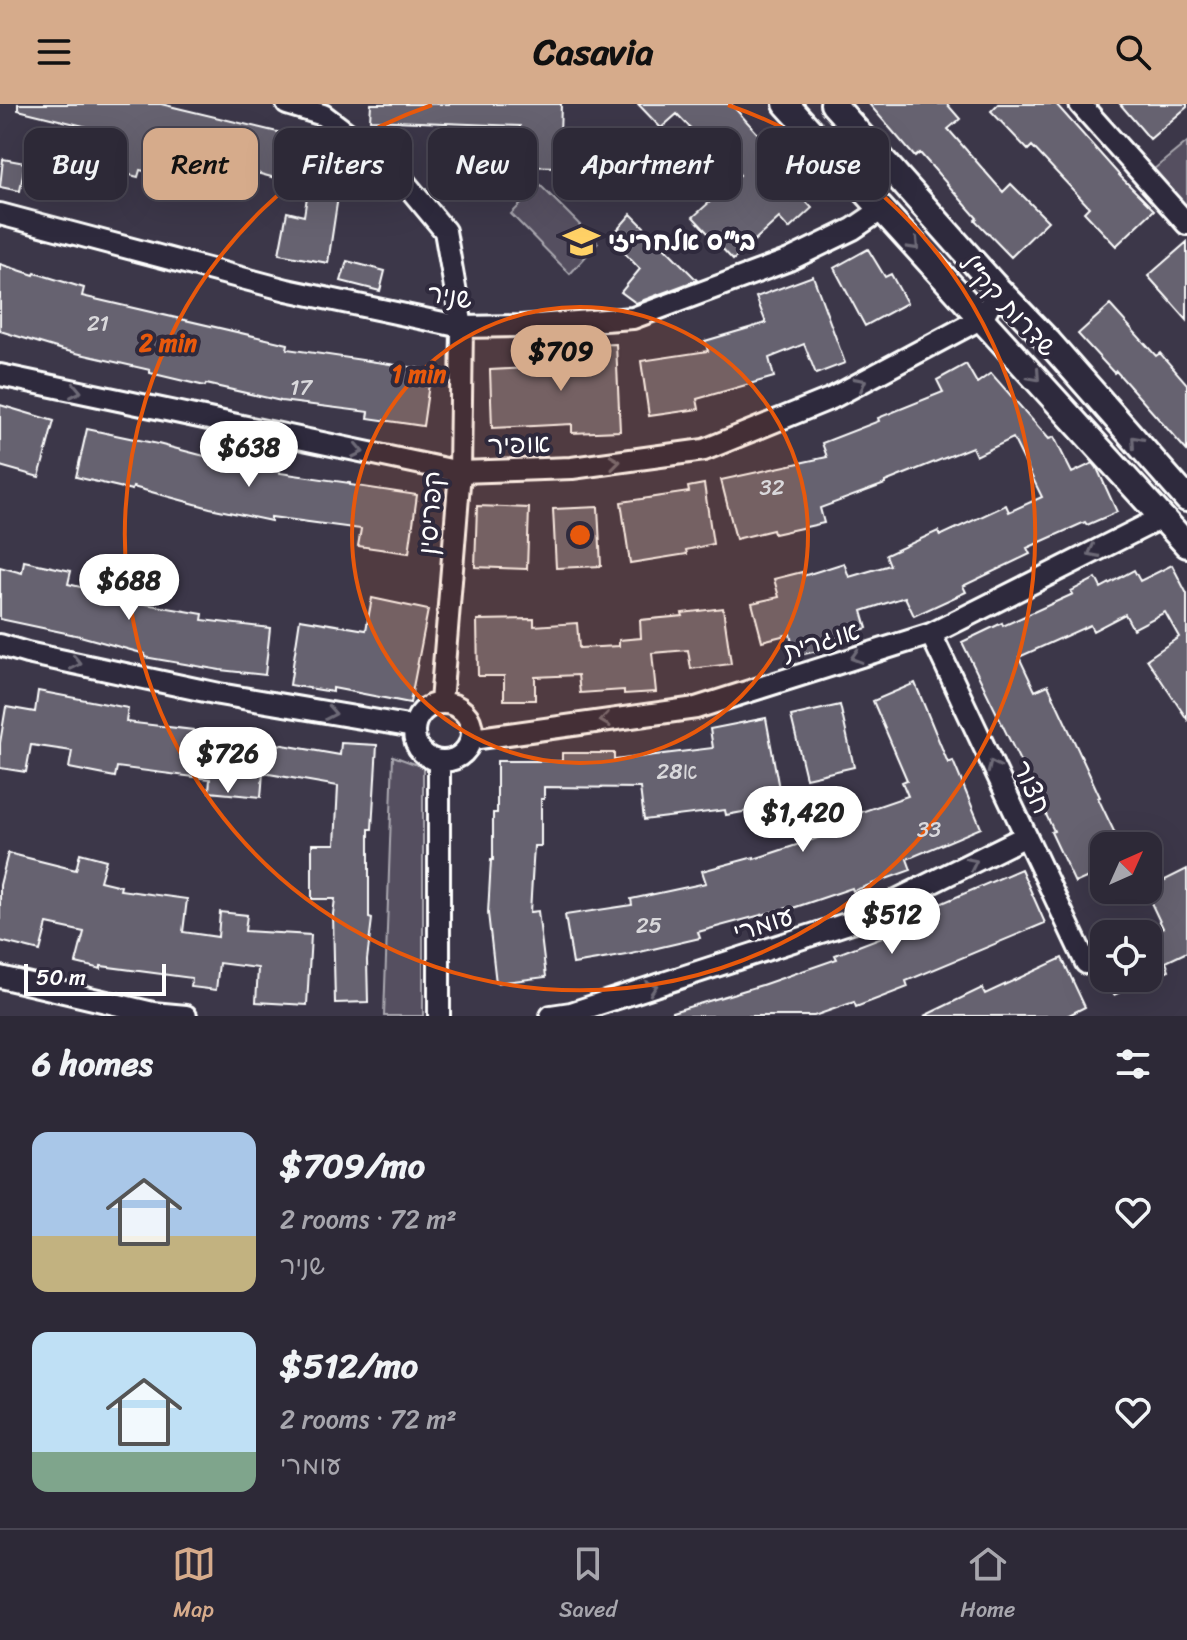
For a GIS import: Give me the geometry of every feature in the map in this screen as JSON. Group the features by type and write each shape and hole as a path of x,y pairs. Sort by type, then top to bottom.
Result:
{"main road":[{"name":"שדרות קק\"ל","path":"786,104 1187,545"},
{"name":"שדרות קק\"ל","path":"833,104 1187,499"}],"street":[{"name":"קפריסין","path":"287,104 323,115 392,167 445,231 462,327 460,472 441,702"},
{"path":"1080,104 1187,224"},
{"name":"שניר","path":"0,214 287,290 462,327 633,318 789,260 853,229 881,210"},
{"path":"982,318 994,297 994,285"},
{"name":"אופיר","path":"0,375 460,472 572,468 704,450 832,398 982,318"},
{"name":"אוגרית","path":"472,739 696,708 931,634 1163,517"},
{"name":"חצור","path":"931,634 1086,963"},
{"path":"0,645 219,694 414,727"},
{"path":"441,702 450,703 466,713 473,730 472,739 463,754 456,759 439,761 422,753 414,736 414,727 423,710 441,702"},
{"path":"439,761 439,1016"},
{"name":"עומרי","path":"551,1016 571,1013 852,922 1026,836"},
{"path":"0,977 153,1013 186,1016"}],"shaded area":[{"path":"1187,142 1187,207 1154,169"},
{"path":"540,185 598,243 570,274 511,214 525,200 537,200"},
{"path":"393,756 423,767 423,1016 384,1016"}],"building":[{"path":"18,104 161,104 274,131 274,178 258,173 258,128 143,128 143,171 140,170 138,177 127,174 127,128 92,128 18,110"},
{"path":"371,104 561,104 560,128 553,128 553,167 537,166 537,128 370,120"},
{"path":"638,104 731,104 757,133 757,200 804,200 812,208 789,229 779,218 733,260 693,217 712,200 741,200 741,128 690,128 677,114 661,128"},
{"path":"869,104 947,104 960,119 948,129 1003,192 1011,184 1048,221 1011,257 975,220 977,218 920,153 915,157"},
{"path":"998,104 1056,104 1154,210 1116,246 1084,212 1089,207 1032,146 1028,150 991,111"},
{"path":"1120,104 1187,104 1187,107 1150,139"},
{"path":"3,159 24,163 20,191 0,187"},
{"path":"307,200 337,200 328,263 279,254 287,212 304,216"},
{"path":"631,214 697,280 636,303 621,292 640,269 610,238"},
{"path":"1187,242 1187,320 1148,276"},
{"path":"868,249 885,277 891,274 907,303 865,326 834,268"},
{"path":"347,261 385,271 380,291 341,281"},
{"path":"0,264 84,288 82,296 288,344 287,349 431,370 423,426 368,418 369,412 281,401 205,386 0,331"},
{"path":"813,276 845,363 816,374 804,344 769,358 774,377 697,399 699,409 649,416 641,361 708,351 705,341 766,323 756,297"},
{"path":"1110,305 1156,356 1160,353 1187,384 1187,451 1116,371 1114,373 1078,334"},
{"path":"616,344 620,431 572,433 572,424 492,428 490,370 569,366 568,346"},
{"path":"966,364 977,383 991,373 1049,439 1054,437 1072,473 1093,463 1117,512 1087,525 1085,522 1027,548 1030,554 963,586 966,592 914,616 905,597 862,611 867,628 820,642 822,650 795,656 790,634 762,641 752,603 779,597 774,579 802,572 803,576 844,563 849,577 890,565 886,555 938,531 940,536 1006,505 1009,512 1042,497 1013,438 976,456 972,447 820,508 824,523 736,539 721,480 827,457 822,443 943,392 937,380"},
{"path":"0,405 54,421 39,477 0,466"},
{"path":"87,429 280,473 417,495 409,553 358,546 361,529 271,517 271,521 133,487 132,490 76,477"},
{"path":"704,484 713,544 686,550 687,554 630,563 621,502 689,492 688,487"},
{"path":"477,506 529,508 527,569 475,567"},
{"path":"598,507 601,566 556,568 553,509"},
{"path":"24,561 71,571 68,584 139,603 203,614 202,620 270,628 265,675 144,657 145,654 80,636 0,619 0,567 22,573"},
{"path":"1172,565 1187,594 1187,719 1147,659 1179,637 1165,612 1133,629 1125,614 1093,631 1090,625 1019,657 1035,691 1048,685 1114,832 1090,832 1090,876 1075,883 1051,832 1054,831 962,642 1073,594 1071,591 1096,578 1101,588 1134,570 1140,581"},
{"path":"372,598 428,610 410,703 333,688 333,692 290,685 300,619 366,630"},
{"path":"723,608 731,664 691,669 688,650 652,653 656,692 624,694 624,690 580,693 578,675 535,677 535,700 504,700 504,676 478,676 477,620 534,619 534,626 577,623 579,648 619,646 619,640 641,638 640,620"},
{"path":"915,683 948,763 953,761 981,828 907,859 911,870 853,891 852,888 787,910 698,932 700,938 573,964 565,915 632,905 631,899 706,883 702,871 754,859 833,833 829,823 908,796 902,782 907,780 873,701"},
{"path":"38,691 128,708 126,722 193,730 193,735 266,742 340,755 341,743 377,745 372,829 369,829 369,918 372,919 367,960 368,1002 335,1003 335,899 312,899 312,844 335,844 338,786 263,773 261,797 209,792 210,779 117,767 115,777 69,768 72,751 31,745 26,772 0,768 0,743 6,707 35,712"},
{"path":"840,705 854,767 806,778 791,716"},
{"path":"766,718 782,805 726,815 725,810 644,820 640,788 544,787 541,846 534,846 530,912 538,911 546,977 496,983 488,913 493,813 497,813 497,761 562,761 562,753 614,753 614,760 713,748 710,729"},
{"path":"8,853 76,870 80,853 106,860 100,881 121,886 120,890 187,899 183,932 218,937 220,912 247,915 245,931 311,935 307,1005 256,1002 258,968 219,963 216,990 191,987 192,978 101,966 101,969 76,963 84,932 47,924 40,951 0,941 0,885"},
{"path":"1021,869 1045,923 906,981 908,987 856,1007 854,1002 814,1016 673,1016 672,1012 837,959 835,955 908,927 905,919"},
{"path":"1187,869 1187,952 1166,962 1169,970 1162,973 1162,920 1152,904 1162,904 1162,882"},
{"path":"1062,958 1085,1007 1067,1016 924,1016 982,988 985,994"}],"place":[{"name":"בי\"ס אלחריזי","path":"582,241"}]}
